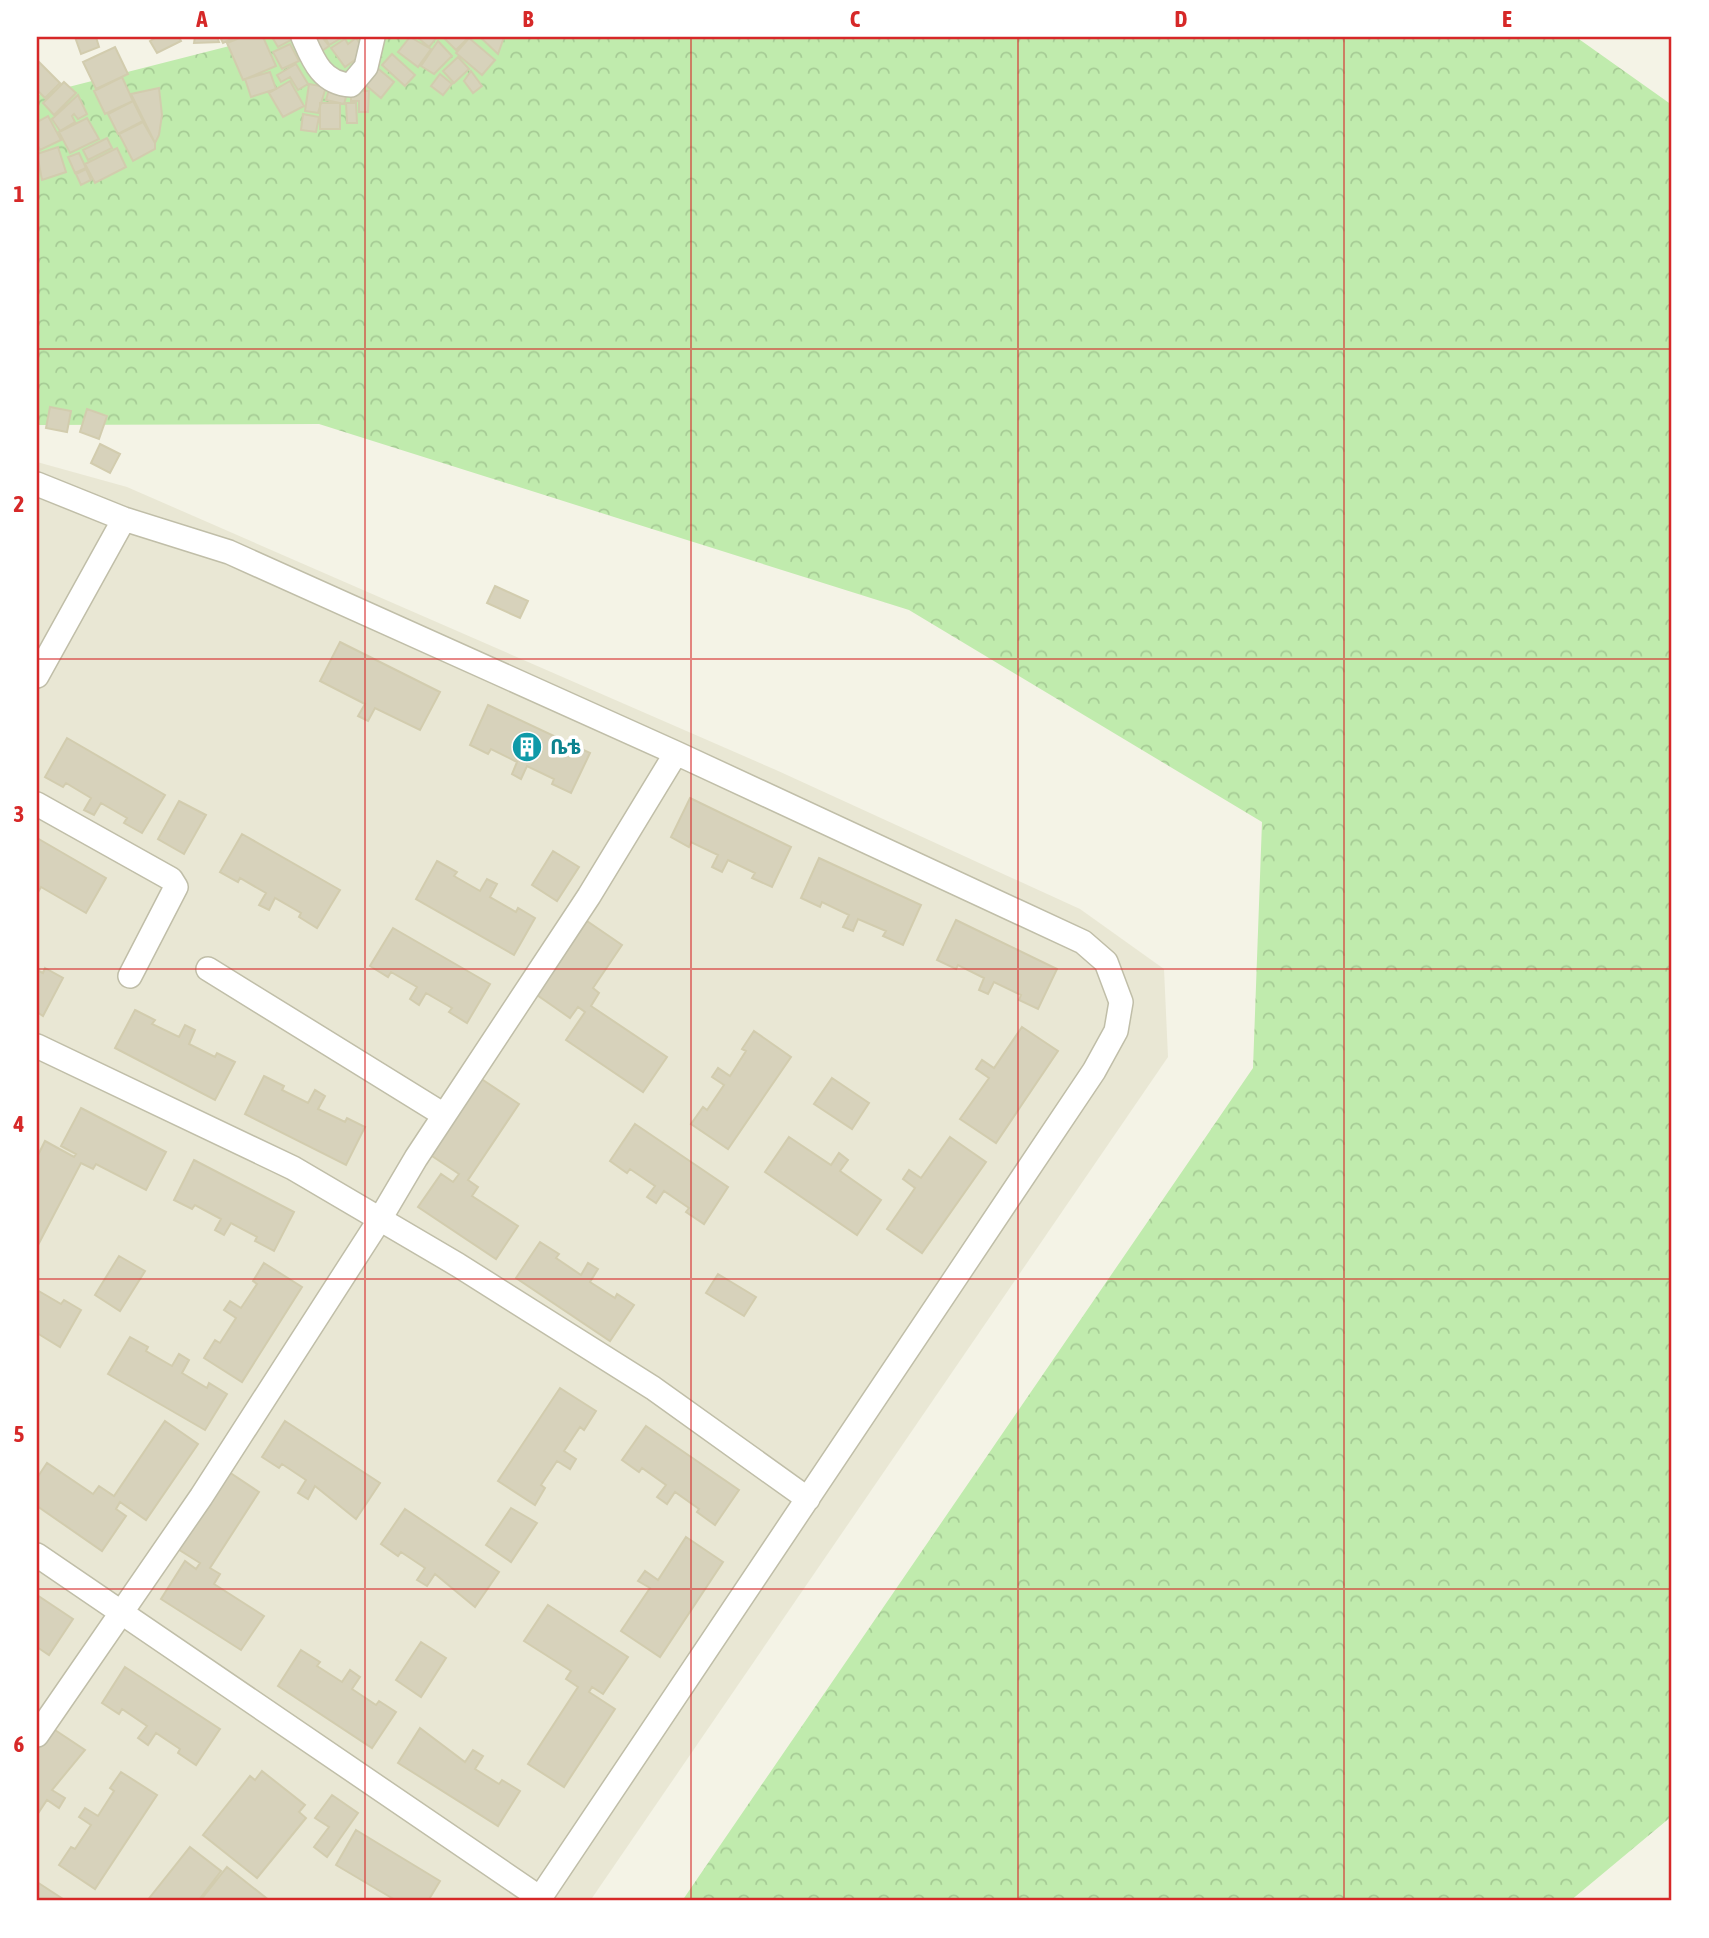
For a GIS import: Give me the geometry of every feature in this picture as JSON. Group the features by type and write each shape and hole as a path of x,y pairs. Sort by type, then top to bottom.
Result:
{"street":[{"path":"303,37 325,77 341,85 351,85 366,67 373,37"},
{"path":"37,484 124,519 229,552 677,753 1083,942 1106,962 1121,1002 1116,1031 1094,1071 1024,1171 539,1899 37,1555"},
{"path":"37,676 124,519"},
{"path":"37,1735 123,1612 380,1219 444,1115 589,896 677,753"},
{"path":"37,804 171,879 176,887 130,976"},
{"path":"208,969 444,1115"},
{"path":"37,1046 293,1168 501,1290 641,1380 808,1499"}],"shaded area":[{"path":"37,462 127,487 776,770 1080,909 1164,969 1168,1057 590,1901 37,1901"}],"green space":[{"path":"265,37 1576,37 1672,105 1672,1816 1570,1901 682,1901 1253,1068 1262,822 909,610 319,424 37,425 37,95"}],"building":[{"path":"75,37 96,37 99,47 81,54"},
{"path":"157,37 179,37 181,41 157,53 150,41"},
{"path":"195,37 217,37 219,42 194,43"},
{"path":"220,37 236,37 223,43"},
{"path":"242,37 263,37 276,66 243,80 227,43"},
{"path":"272,37 295,37 295,38 278,47"},
{"path":"311,37 322,37 329,46 322,51"},
{"path":"325,37 343,37 329,45"},
{"path":"410,37 431,49 418,67 398,52"},
{"path":"417,37 437,37 429,47"},
{"path":"443,37 467,37 468,38 456,50"},
{"path":"480,37 504,37 498,54"},
{"path":"356,38 366,52 345,67 331,48 345,39 348,44"},
{"path":"469,38 495,60 482,75 456,53"},
{"path":"438,41 452,56 434,74 421,66"},
{"path":"290,44 299,61 282,69 273,52"},
{"path":"115,47 128,74 96,89 83,62"},
{"path":"392,54 415,75 405,86 382,65"},
{"path":"458,57 469,69 454,83 443,71"},
{"path":"37,60 60,83 45,98 37,90"},
{"path":"296,64 308,84 298,90 290,77 281,82 277,75"},
{"path":"375,66 394,82 381,98 362,82"},
{"path":"471,71 482,86 473,93 464,81"},
{"path":"270,72 276,89 251,97 245,79"},
{"path":"440,74 452,84 443,95 431,86"},
{"path":"122,77 133,101 105,114 94,91"},
{"path":"290,81 304,106 283,117 269,93"},
{"path":"64,82 76,93 54,115 43,103"},
{"path":"309,84 326,87 318,113 305,111"},
{"path":"330,86 348,90 344,104 326,100"},
{"path":"159,88 162,115 155,143 131,94"},
{"path":"351,90 369,91 368,112 359,112 359,101 351,101"},
{"path":"78,95 87,114 78,119 74,114 72,116 75,122 60,131 52,119"},
{"path":"133,101 143,121 118,134 108,114"},
{"path":"320,103 340,103 340,129 320,129"},
{"path":"346,103 356,103 357,123 347,123"},
{"path":"303,114 319,117 316,132 301,130"},
{"path":"48,116 61,140 40,150 37,144 37,122"},
{"path":"87,118 99,139 70,153 59,132"},
{"path":"143,122 155,143 155,149 133,161 119,134"},
{"path":"107,138 112,148 88,160 83,150"},
{"path":"58,147 66,172 42,180 37,154"},
{"path":"117,148 126,167 95,183 85,164"},
{"path":"79,153 86,168 75,173 68,157"},
{"path":"86,169 91,180 81,185 76,174"},
{"path":"50,407 71,411 67,432 46,428"},
{"path":"87,409 107,416 99,439 80,432"},
{"path":"100,444 120,454 110,473 91,463"},
{"path":"495,586 528,601 520,618 487,603"},
{"path":"340,642 440,692 420,730 375,708 368,721 358,716 365,704 320,681"},
{"name":"ቤቴ","path":"488,705 590,753 571,793 552,784 554,779 527,766 521,779 512,774 517,762 491,749 488,754 470,745"},
{"path":"67,738 165,795 142,833 124,823 127,818 101,803 94,815 84,810 91,798 66,783 63,787 45,777"},
{"path":"690,798 791,847 772,887 752,878 755,873 728,860 722,872 712,867 718,855 691,842 689,847 671,837"},
{"path":"179,801 206,815 184,854 158,839"},
{"path":"242,834 340,890 317,928 299,917 301,913 275,898 269,910 259,905 266,893 240,878 238,882 220,872"},
{"path":"37,838 106,878 86,913 41,887 37,894"},
{"path":"553,851 579,867 557,901 532,885"},
{"path":"819,858 921,905 903,945 883,936 886,931 858,919 853,931 843,927 849,915 822,902 820,907 801,898"},
{"path":"437,861 457,872 454,876 480,891 487,879 497,884 490,897 516,912 518,908 535,918 514,955 416,899"},
{"path":"956,920 1057,969 1038,1009 1019,1000 1021,995 994,982 988,994 979,990 984,978 958,965 956,969 937,960"},
{"path":"587,921 622,945 593,988 599,993 591,1006 667,1057 643,1092 566,1040 585,1012 578,1007 570,1018 537,995"},
{"path":"393,928 490,984 467,1023 449,1012 452,1008 426,993 419,1005 410,999 417,987 391,972 388,977 370,966"},
{"path":"45,968 63,978 43,1016 37,1012 37,970 43,973"},
{"path":"135,1010 155,1020 152,1024 179,1037 185,1025 195,1030 189,1044 215,1057 217,1053 235,1062 215,1100 115,1048"},
{"path":"1022,1027 1058,1051 996,1143 960,1119 989,1078 976,1069 982,1060 994,1068"},
{"path":"754,1031 791,1057 728,1149 691,1124 703,1107 707,1110 724,1085 712,1077 718,1068 730,1076 746,1051 742,1049"},
{"path":"264,1076 284,1086 282,1090 308,1103 315,1090 325,1096 318,1109 345,1122 347,1118 365,1127 346,1165 245,1114"},
{"path":"480,1078 519,1104 468,1180 478,1187 472,1196 518,1226 496,1259 418,1207 441,1174 453,1182 459,1174 429,1154"},
{"path":"832,1078 869,1103 852,1129 814,1104"},
{"path":"81,1108 166,1152 146,1190 96,1164 93,1169 81,1163 37,1247 37,1157 45,1141 74,1157 76,1154 61,1146"},
{"path":"635,1124 728,1187 704,1224 686,1212 689,1208 664,1191 656,1203 647,1197 655,1186 630,1169 627,1173 610,1161"},
{"path":"789,1137 831,1165 839,1153 848,1160 840,1171 881,1200 857,1235 765,1172"},
{"path":"950,1137 986,1162 922,1253 887,1229 915,1188 903,1179 909,1170 921,1178"},
{"path":"194,1160 294,1212 274,1251 255,1241 257,1237 231,1223 224,1235 215,1230 221,1219 195,1205 192,1209 174,1200"},
{"path":"540,1242 559,1254 556,1258 581,1275 588,1263 598,1269 590,1282 615,1298 617,1294 634,1305 610,1341 516,1278"},
{"path":"119,1256 145,1271 120,1311 95,1295"},
{"path":"264,1263 302,1287 242,1382 204,1358 215,1340 220,1343 236,1318 224,1310 230,1301 241,1308 257,1284 253,1281"},
{"path":"718,1274 756,1297 744,1316 706,1293"},
{"path":"37,1290 61,1304 64,1300 81,1310 60,1347 37,1333"},
{"path":"130,1337 148,1347 146,1351 172,1366 179,1354 189,1360 182,1373 207,1388 209,1383 227,1394 205,1430 108,1374"},
{"path":"560,1388 596,1411 584,1430 580,1427 564,1451 576,1459 570,1469 557,1461 541,1485 545,1488 535,1505 498,1481"},
{"path":"165,1421 198,1444 146,1520 120,1502 116,1509 126,1516 102,1551 37,1506 37,1478 47,1463 93,1494 99,1486 114,1496"},
{"path":"285,1421 380,1483 356,1519 315,1486 308,1499 298,1493 306,1480 282,1464 279,1468 262,1457"},
{"path":"646,1426 739,1490 715,1525 697,1512 699,1509 675,1492 667,1504 657,1497 666,1485 642,1468 639,1472 622,1460"},
{"path":"223,1468 259,1492 210,1568 220,1574 214,1584 264,1616 241,1650 161,1599 185,1561 196,1569 200,1563 173,1546"},
{"path":"511,1508 537,1523 511,1562 486,1545"},
{"path":"405,1509 499,1572 475,1607 435,1574 427,1586 417,1580 425,1568 401,1552 398,1556 381,1544"},
{"path":"686,1537 723,1562 660,1657 621,1631 650,1588 638,1581 645,1571 658,1580"},
{"path":"37,1595 73,1619 49,1655 37,1647"},
{"path":"548,1605 628,1657 603,1694 592,1687 589,1692 615,1709 564,1787 528,1764 578,1687 566,1679 571,1671 524,1641"},
{"path":"421,1642 446,1658 421,1697 396,1680"},
{"path":"301,1650 320,1662 317,1666 342,1682 350,1670 360,1677 352,1689 376,1705 379,1701 396,1712 372,1748 278,1686"},
{"path":"125,1667 220,1729 196,1765 178,1753 180,1749 156,1733 148,1745 138,1738 147,1726 122,1709 119,1714 102,1703"},
{"path":"49,1726 85,1750 52,1790 65,1798 59,1808 47,1800 37,1815 37,1745"},
{"path":"420,1728 465,1762 473,1750 483,1756 475,1769 499,1784 502,1780 520,1791 498,1826 398,1763"},
{"path":"262,1771 305,1805 299,1812 306,1818 257,1878 203,1835 250,1776 255,1780"},
{"path":"121,1772 157,1795 95,1889 59,1865 71,1847 75,1849 91,1825 79,1817 85,1808 98,1816 114,1791 110,1788"},
{"path":"332,1795 358,1813 327,1857 314,1847 329,1827 315,1818"},
{"path":"356,1830 440,1881 428,1901 397,1901 336,1865"},
{"path":"190,1847 221,1871 198,1901 147,1901"},
{"path":"227,1867 270,1901 200,1901"},
{"path":"37,1882 66,1901 37,1901"}],"place":[{"name":"ቤቴ","path":"527,747"}]}
